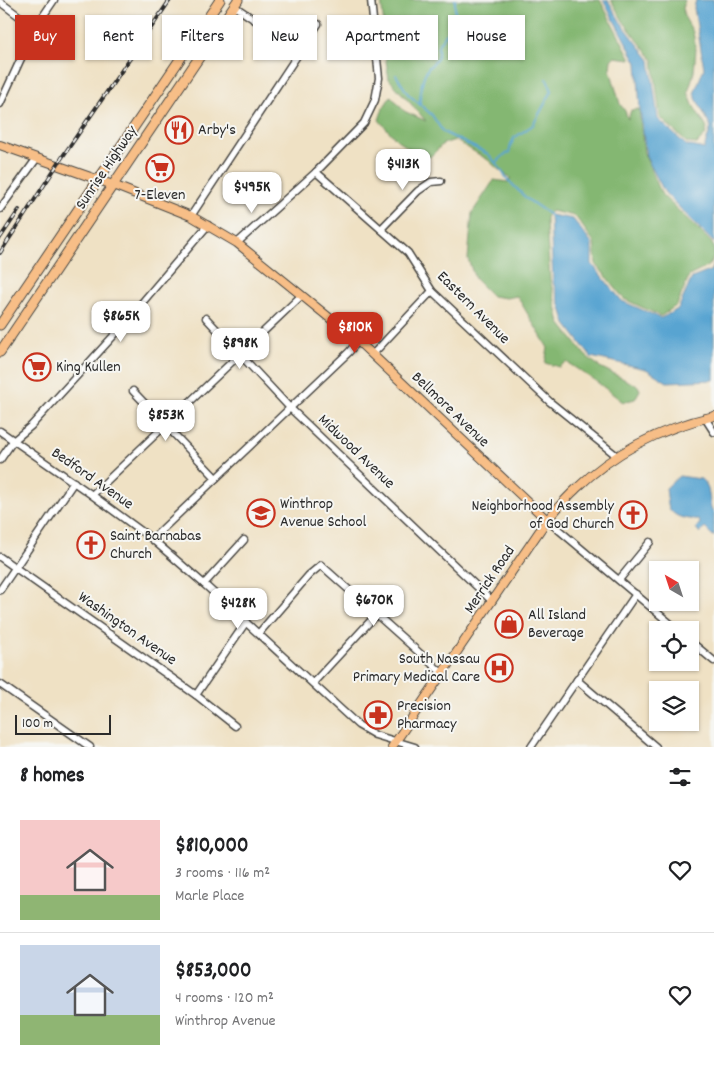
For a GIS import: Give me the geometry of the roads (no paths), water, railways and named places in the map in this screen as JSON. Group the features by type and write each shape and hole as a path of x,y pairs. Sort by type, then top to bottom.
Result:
{"highway":[{"name":"Sunrise Highway","path":"0,325 220,0"},
{"name":"Sunrise Highway","path":"0,352 236,3"}],"main road":[{"name":"Bellmore Avenue","path":"0,145 113,185 191,216 236,243 373,354 547,520"},
{"name":"Merrick Road","path":"394,744 547,520 573,491 617,456 645,440 678,426 714,416"}],"street":[{"path":"44,15 54,0"},
{"path":"236,243 316,172 364,123 375,100 379,78 370,0"},
{"path":"0,2 18,15"},
{"path":"236,3 253,15"},
{"path":"0,104 20,60"},
{"path":"191,216 294,60"},
{"path":"0,209 37,158"},
{"name":"Eastern Avenue","path":"316,172 408,254 432,291 550,402 617,456"},
{"path":"380,229 418,191 431,182 441,181"},
{"path":"0,460 13,441 31,426 118,331 208,225"},
{"path":"373,354 432,291"},
{"path":"92,494 301,296"},
{"name":"Midwood Avenue","path":"206,318 290,408 492,601"},
{"path":"152,539 349,352 358,341"},
{"path":"133,391 216,478"},
{"path":"705,418 714,432"},
{"name":"Bedford Avenue","path":"0,432 92,494 152,539 259,633 358,725 394,744 415,747"},
{"path":"0,590 74,482"},
{"name":"Bellmore Avenue","path":"547,520 668,621"},
{"path":"204,584 244,540"},
{"path":"619,580 650,542"},
{"name":"Washington Avenue","path":"0,557 196,695 235,726"},
{"path":"259,633 309,575 321,565 442,673"},
{"path":"531,747 636,594"},
{"path":"313,683 376,615"},
{"path":"196,695 246,622"},
{"path":"699,648 714,661"},
{"path":"577,680 656,747"},
{"path":"0,684 90,747"}],"water":[{"path":"603,0 608,0 620,21 650,60 658,119 686,145 704,149 711,127 694,94 704,68 694,8 696,0 714,0 714,243 665,193 646,157 637,63"},
{"path":"550,215 573,219 592,244 592,264 622,301 661,318 678,309 692,278 712,270 714,264 714,380 667,382 646,369 591,357 566,324 553,282"},
{"path":"679,476 701,479 705,483 709,492 710,505 714,513 714,537 705,528 700,533 696,528 700,523 698,519 686,519 678,516 669,508 666,488"}],"waterway":[{"path":"420,105 424,75 437,59 438,47 441,41 455,26 455,0"},
{"path":"396,75 408,94 432,115 443,132 488,154 496,163"},
{"path":"547,79 552,91 533,125 514,138 509,153 496,163 508,180 527,199 551,217"}],"railway":[{"path":"0,253 63,156 170,0"},
{"path":"0,238 19,210"}],"place":[{"name":"Arby's","path":"179,130"},
{"name":"7-Eleven","path":"160,168"},
{"name":"King Kullen","path":"37,367"},
{"name":"Winthrop Avenue School","path":"261,513"},
{"name":"Neighborhood Assembly of God Church","path":"633,515"},
{"name":"Saint Barnabas Church","path":"91,545"},
{"name":"All Island Beverage","path":"509,624"},
{"name":"South Nassau Primary Medical Care","path":"499,668"},
{"name":"Precision Pharmacy","path":"378,715"}]}
